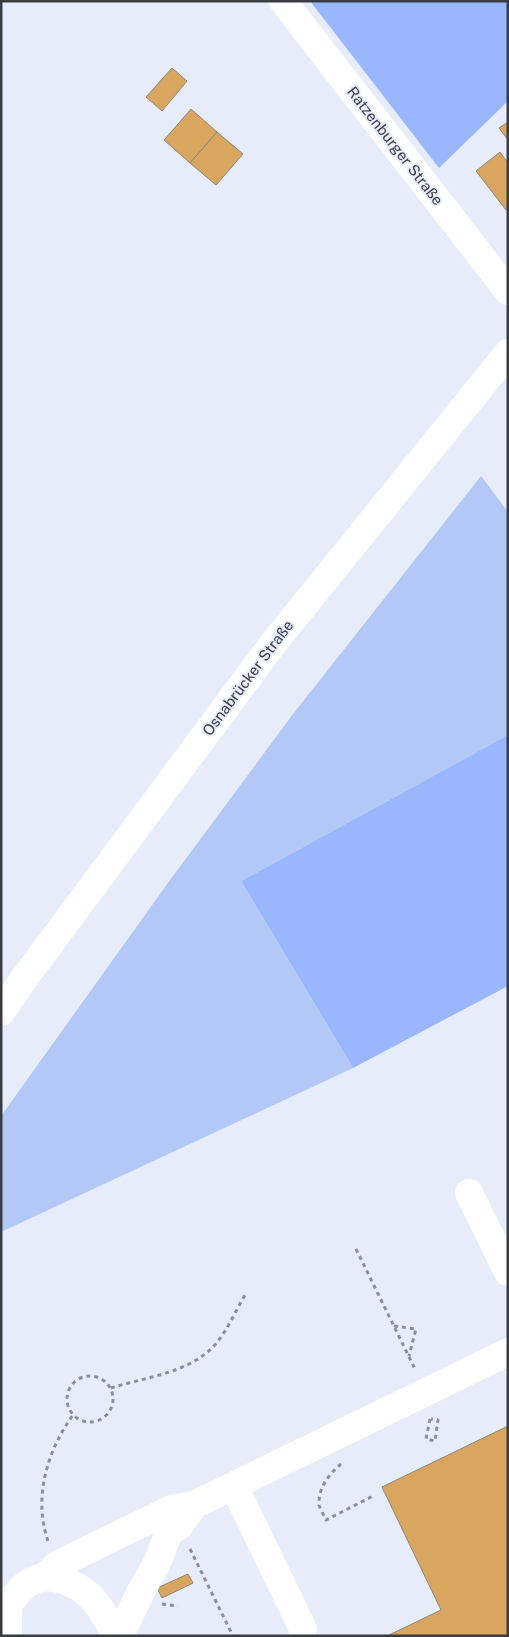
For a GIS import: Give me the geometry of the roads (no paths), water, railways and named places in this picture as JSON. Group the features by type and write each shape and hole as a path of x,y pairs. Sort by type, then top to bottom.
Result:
{"main road":[{"name":"Ratzenburger Straße","path":"282,1 508,291"},
{"name":"Osnabrücker Straße","path":"1,1012 272,645 508,353"},
{"path":"469,1193 508,1272"},
{"path":"8,1635 8,1604 27,1584 161,1514 194,1505 508,1352"},
{"path":"234,1486 303,1629"},
{"path":"112,1632 113,1606 125,1581 145,1552 179,1526 194,1505"},
{"path":"51,1571 58,1578 77,1587 96,1602 112,1632"}]}
